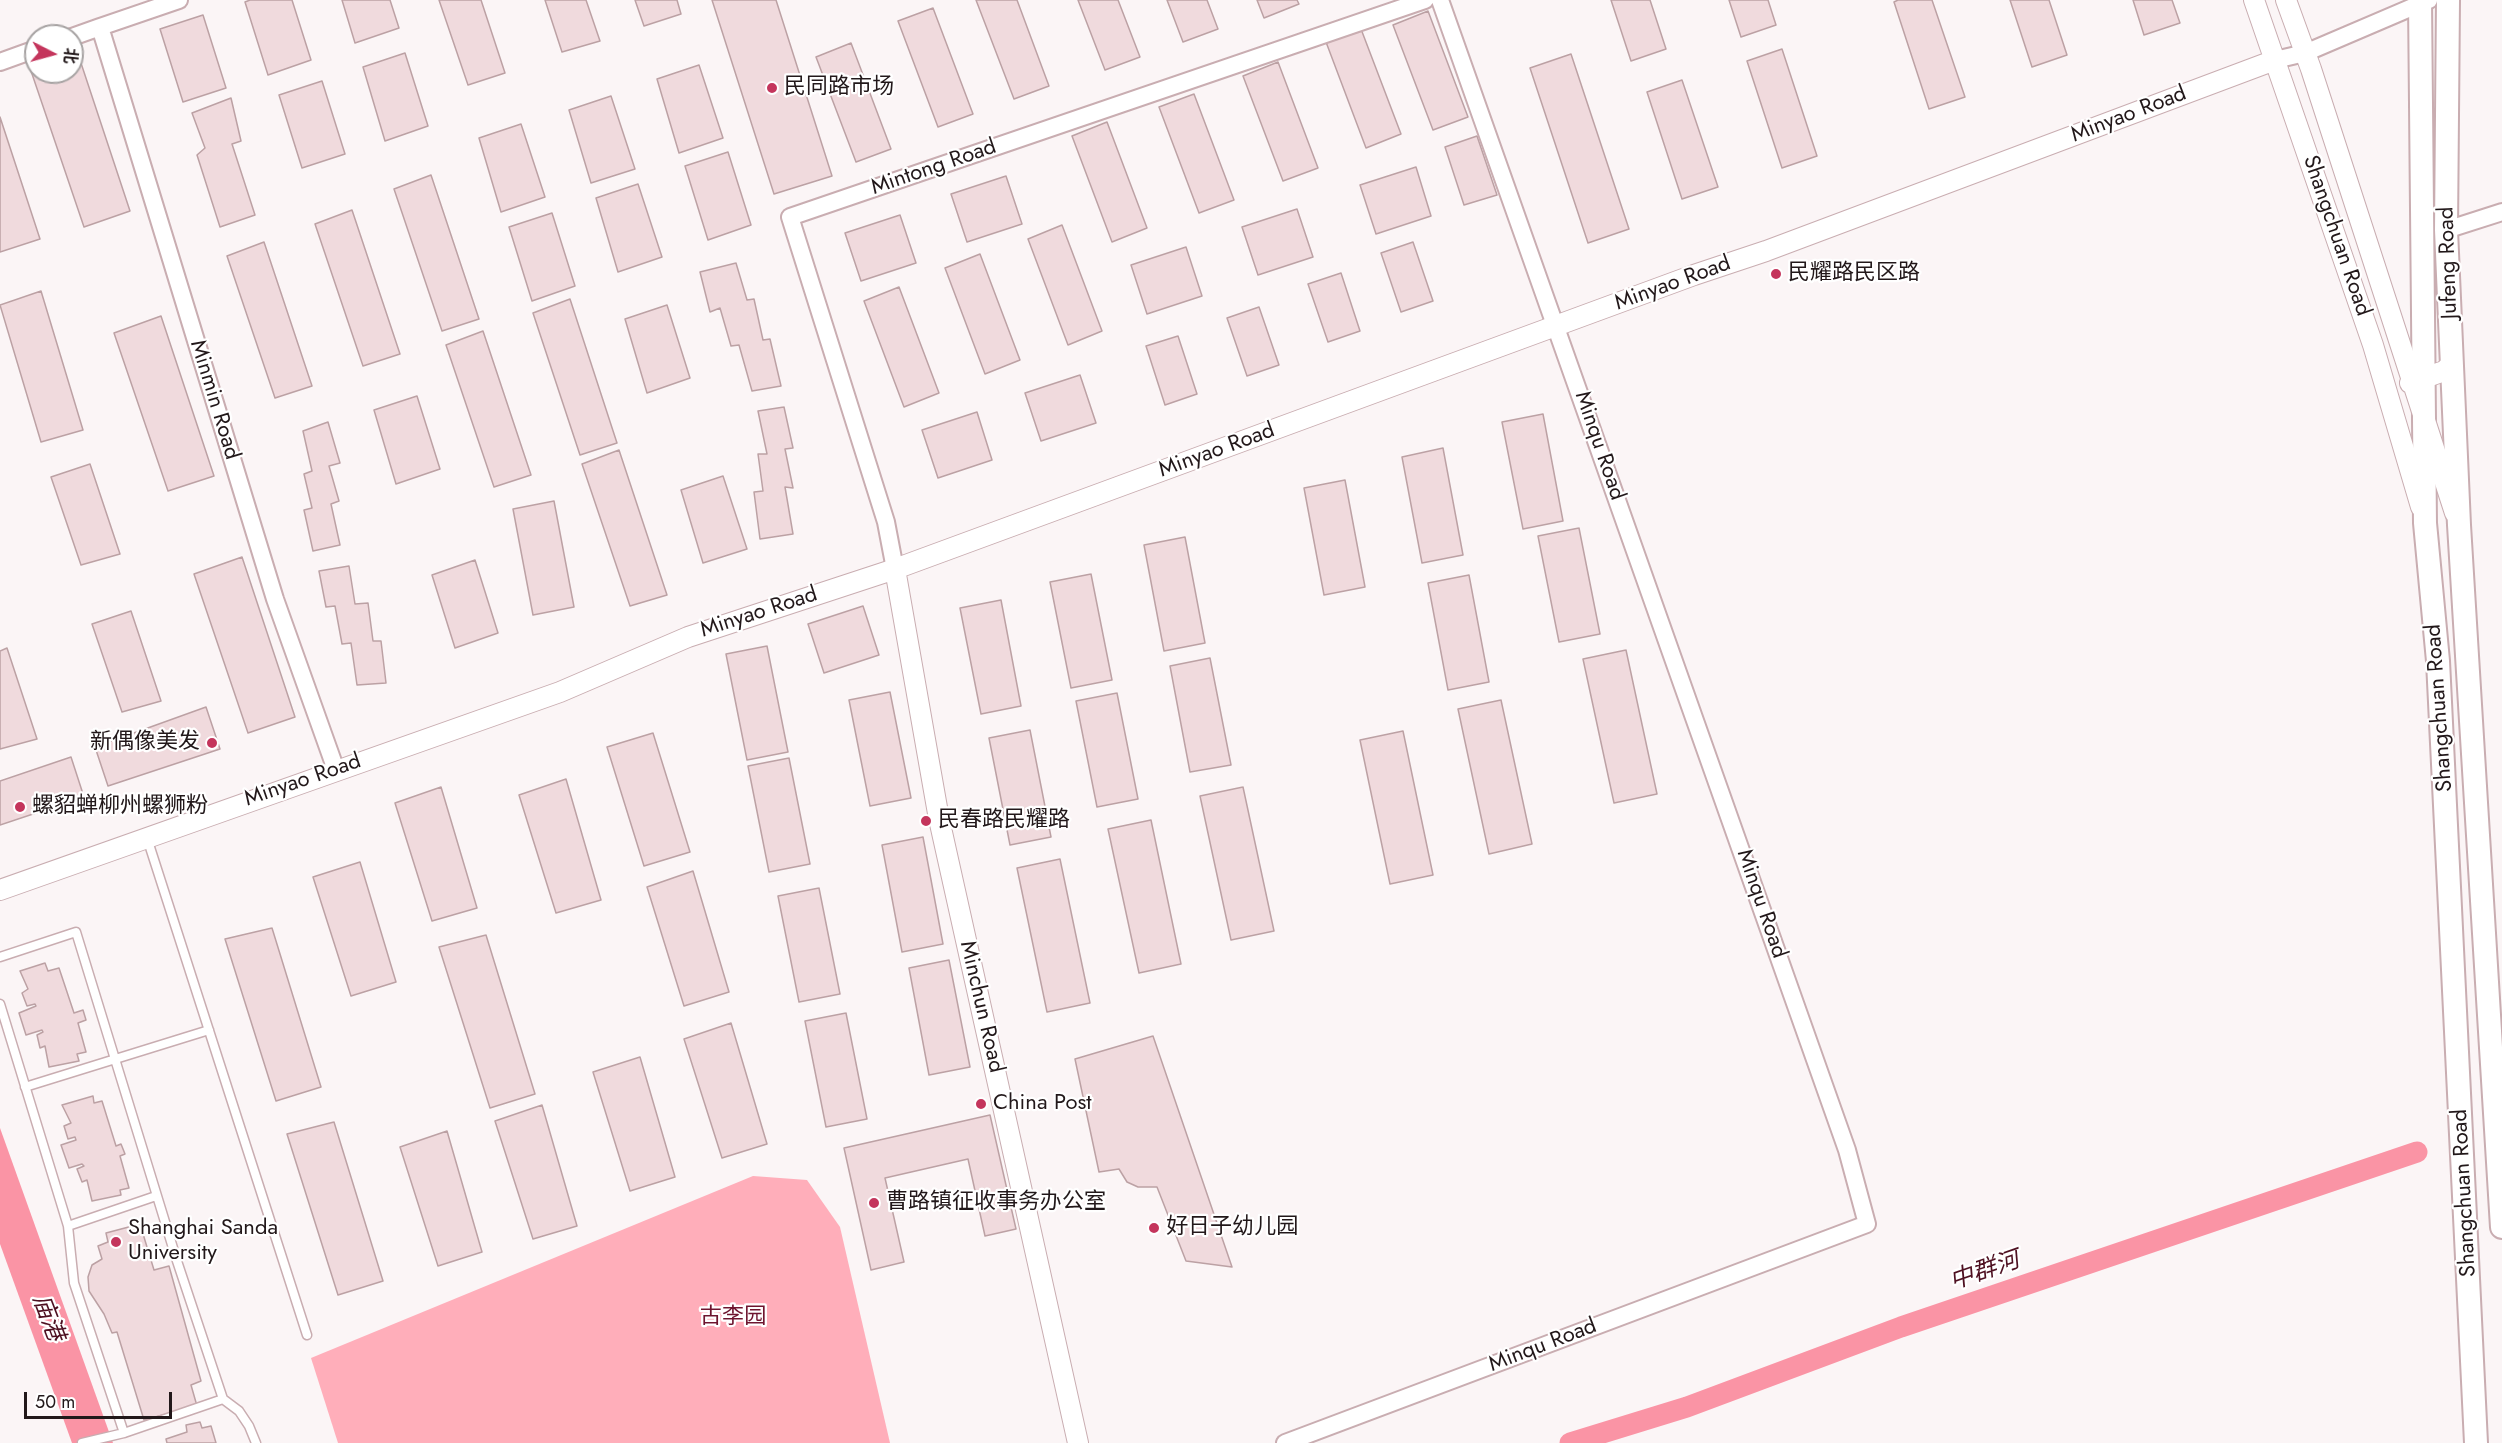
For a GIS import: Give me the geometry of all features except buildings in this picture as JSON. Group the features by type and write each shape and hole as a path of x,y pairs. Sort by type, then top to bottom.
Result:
{"main road":[{"name":"Jufeng Road","path":"2448,0 2446,230 2459,525"},
{"name":"Jufeng Road","path":"2423,1 2417,382 2423,419 2425,523"},
{"name":"Shangchuan Road","path":"2425,523 2438,661 2476,1443"},
{"name":"Shangchuan Road","path":"2459,525 2502,1227"}],"street":[{"path":"84,33 179,0"},
{"name":"Mintong Road","path":"895,568 886,522 790,218 1425,0"},
{"name":"Minqu Road","path":"1285,1443 1868,1224 1847,1150 1440,0"},
{"name":"Shangchuan Road","path":"2254,0 2376,355 2425,523"},
{"name":"Shangchuan Road","path":"2286,0 2417,382"},
{"name":"Minyao Road","path":"0,890 146,836 560,692 687,637 895,568 1694,275 1777,247 2275,60 2305,53 2423,1"},
{"name":"Minmin Road","path":"100,27 275,598 336,770"},
{"path":"0,62 24,53"},
{"path":"2446,230 2502,212"},
{"path":"2376,355 2394,376 2417,382 2444,371 2452,364"},
{"name":"Shangchuan Road","path":"2423,419 2459,525"},
{"name":"Minchun Road","path":"895,568 939,819 1078,1443"}],"lane":[{"path":"146,836 307,1335"},
{"path":"0,957 76,932 156,1196 223,1399 239,1411 256,1443"},
{"path":"0,1004 68,1226 74,1283 124,1433"},
{"path":"25,1087 209,1030"},
{"path":"68,1226 156,1196"},
{"path":"82,1443 124,1433 223,1399"}],"green space":[{"name":"古李园","path":"753,1176 807,1180 840,1227 890,1443 338,1443 311,1358"}],"water":[{"name":"庙港","path":"0,1128 113,1443 72,1443 0,1244"}],"waterway":[{"name":"中群河","path":"1570,1443 1687,1407 1901,1327 2417,1152"}],"place":[{"name":"民同路市场","path":"772,88"},
{"name":"民耀路民区路","path":"1776,274"},
{"name":"新偶像美发","path":"212,743"},
{"name":"螺貂蝉柳州螺狮粉","path":"20,807"},
{"name":"民春路民耀路","path":"926,821"},
{"name":"China Post","path":"981,1104"},
{"name":"曹路镇征收事务办公室","path":"874,1203"},
{"name":"好日子幼儿园","path":"1154,1228"},
{"name":"Shanghai Sanda University","path":"116,1242"}]}
